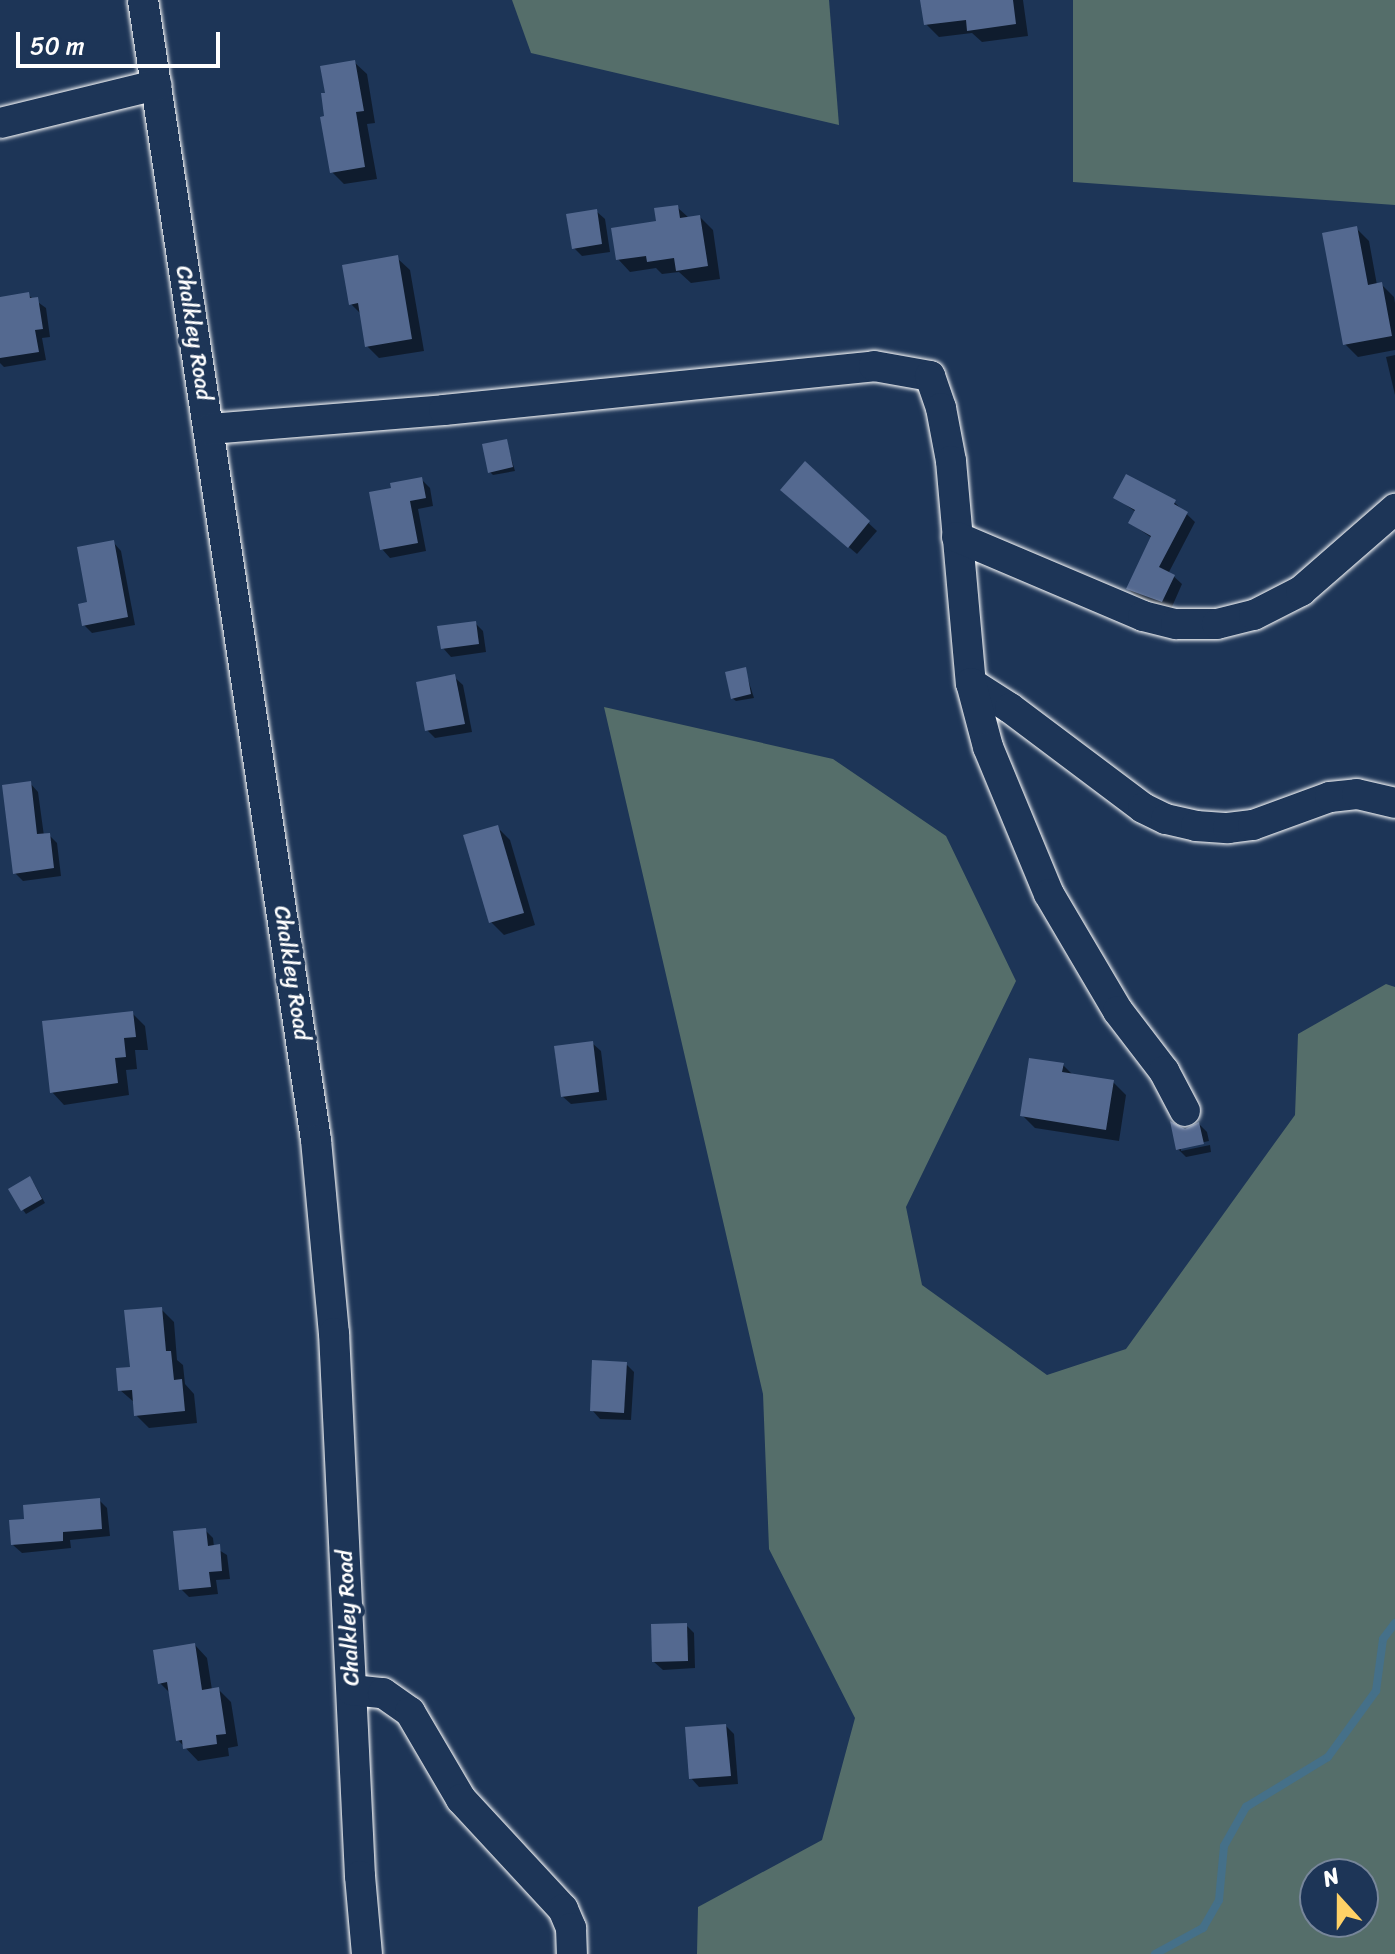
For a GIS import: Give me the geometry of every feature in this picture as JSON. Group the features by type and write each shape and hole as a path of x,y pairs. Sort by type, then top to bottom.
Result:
{"street":[{"name":"Chalkley Road","path":"143,0 316,1140 334,1333 360,1876 367,1954"},
{"path":"0,123 156,85"},
{"path":"209,429 444,410 874,366 930,376 941,408 951,461 971,683 988,747 1049,894 1118,1011 1164,1071 1185,1111"},
{"path":"957,537 1143,616 1176,624 1217,624 1254,615 1301,591 1395,509"},
{"path":"971,683 1010,708 1143,808 1166,819 1196,826 1228,828 1253,825 1330,797 1357,794 1395,803"},
{"path":"352,1690 383,1693 410,1712 461,1799 563,1909 571,1928 572,1954"}],"green space":[{"path":"512,0 829,0 839,125 531,53"},
{"path":"1073,0 1395,0 1395,205 1073,182"},
{"path":"604,707 833,759 946,836 1016,981 906,1207 922,1285 1047,1375 1126,1349 1295,1115 1298,1034 1386,984 1395,987 1395,1954 697,1954 698,1907 822,1840 855,1718 769,1549 763,1394"}],"building":[{"path":"920,0 1013,0 1016,24 967,31 966,20 924,25"},
{"path":"355,60 364,111 356,112 365,167 330,173 320,117 324,116 321,93 325,93 320,66"},
{"path":"678,205 680,218 700,215 708,266 676,271 674,258 647,262 646,256 616,260 611,228 656,221 654,208"},
{"path":"597,209 602,244 572,249 566,214"},
{"path":"1357,226 1368,285 1382,282 1392,336 1343,345 1322,233"},
{"path":"398,255 412,339 365,347 358,303 349,305 342,265"},
{"path":"29,292 30,298 38,297 43,329 35,330 39,352 0,358 0,297"},
{"path":"507,439 513,467 488,473 482,444"},
{"path":"805,461 870,521 848,548 780,490"},
{"path":"1126,474 1176,500 1174,504 1188,512 1159,567 1175,575 1162,602 1126,589 1151,536 1128,523 1135,510 1113,498"},
{"path":"422,477 426,498 410,501 418,543 380,550 369,492 391,488 390,483"},
{"path":"114,540 128,617 82,626 78,604 87,602 77,547"},
{"path":"476,621 479,644 441,649 437,626"},
{"path":"746,667 751,694 731,699 725,672"},
{"path":"455,674 465,724 425,731 416,682"},
{"path":"31,781 37,834 50,833 54,868 13,874 2,785"},
{"path":"498,825 524,913 489,923 463,835"},
{"path":"133,1011 136,1037 124,1038 126,1057 115,1058 118,1083 50,1093 42,1021"},
{"path":"593,1041 599,1092 561,1097 554,1046"},
{"path":"1029,1058 1064,1063 1062,1072 1114,1080 1106,1130 1020,1116"},
{"path":"1170,1121 1185,1129 1199,1122 1204,1144 1176,1150"},
{"path":"30,1176 42,1199 21,1211 8,1189"},
{"path":"162,1307 166,1351 171,1351 174,1380 182,1379 185,1411 134,1416 132,1390 118,1391 116,1368 130,1367 124,1310"},
{"path":"592,1360 627,1362 624,1413 590,1411"},
{"path":"100,1498 102,1529 63,1532 63,1541 11,1545 9,1520 24,1519 23,1505"},
{"path":"206,1528 208,1546 220,1544 222,1571 209,1572 211,1587 179,1590 173,1531"},
{"path":"687,1623 688,1661 652,1662 651,1624"},
{"path":"195,1643 202,1690 219,1687 226,1734 216,1735 217,1744 183,1749 182,1740 176,1741 167,1682 158,1684 153,1650"},
{"path":"726,1724 731,1776 689,1779 685,1727"}],"waterway":[{"path":"1155,1954 1203,1928 1219,1900 1224,1846 1246,1807 1328,1757 1376,1691 1383,1639 1395,1623"}]}
